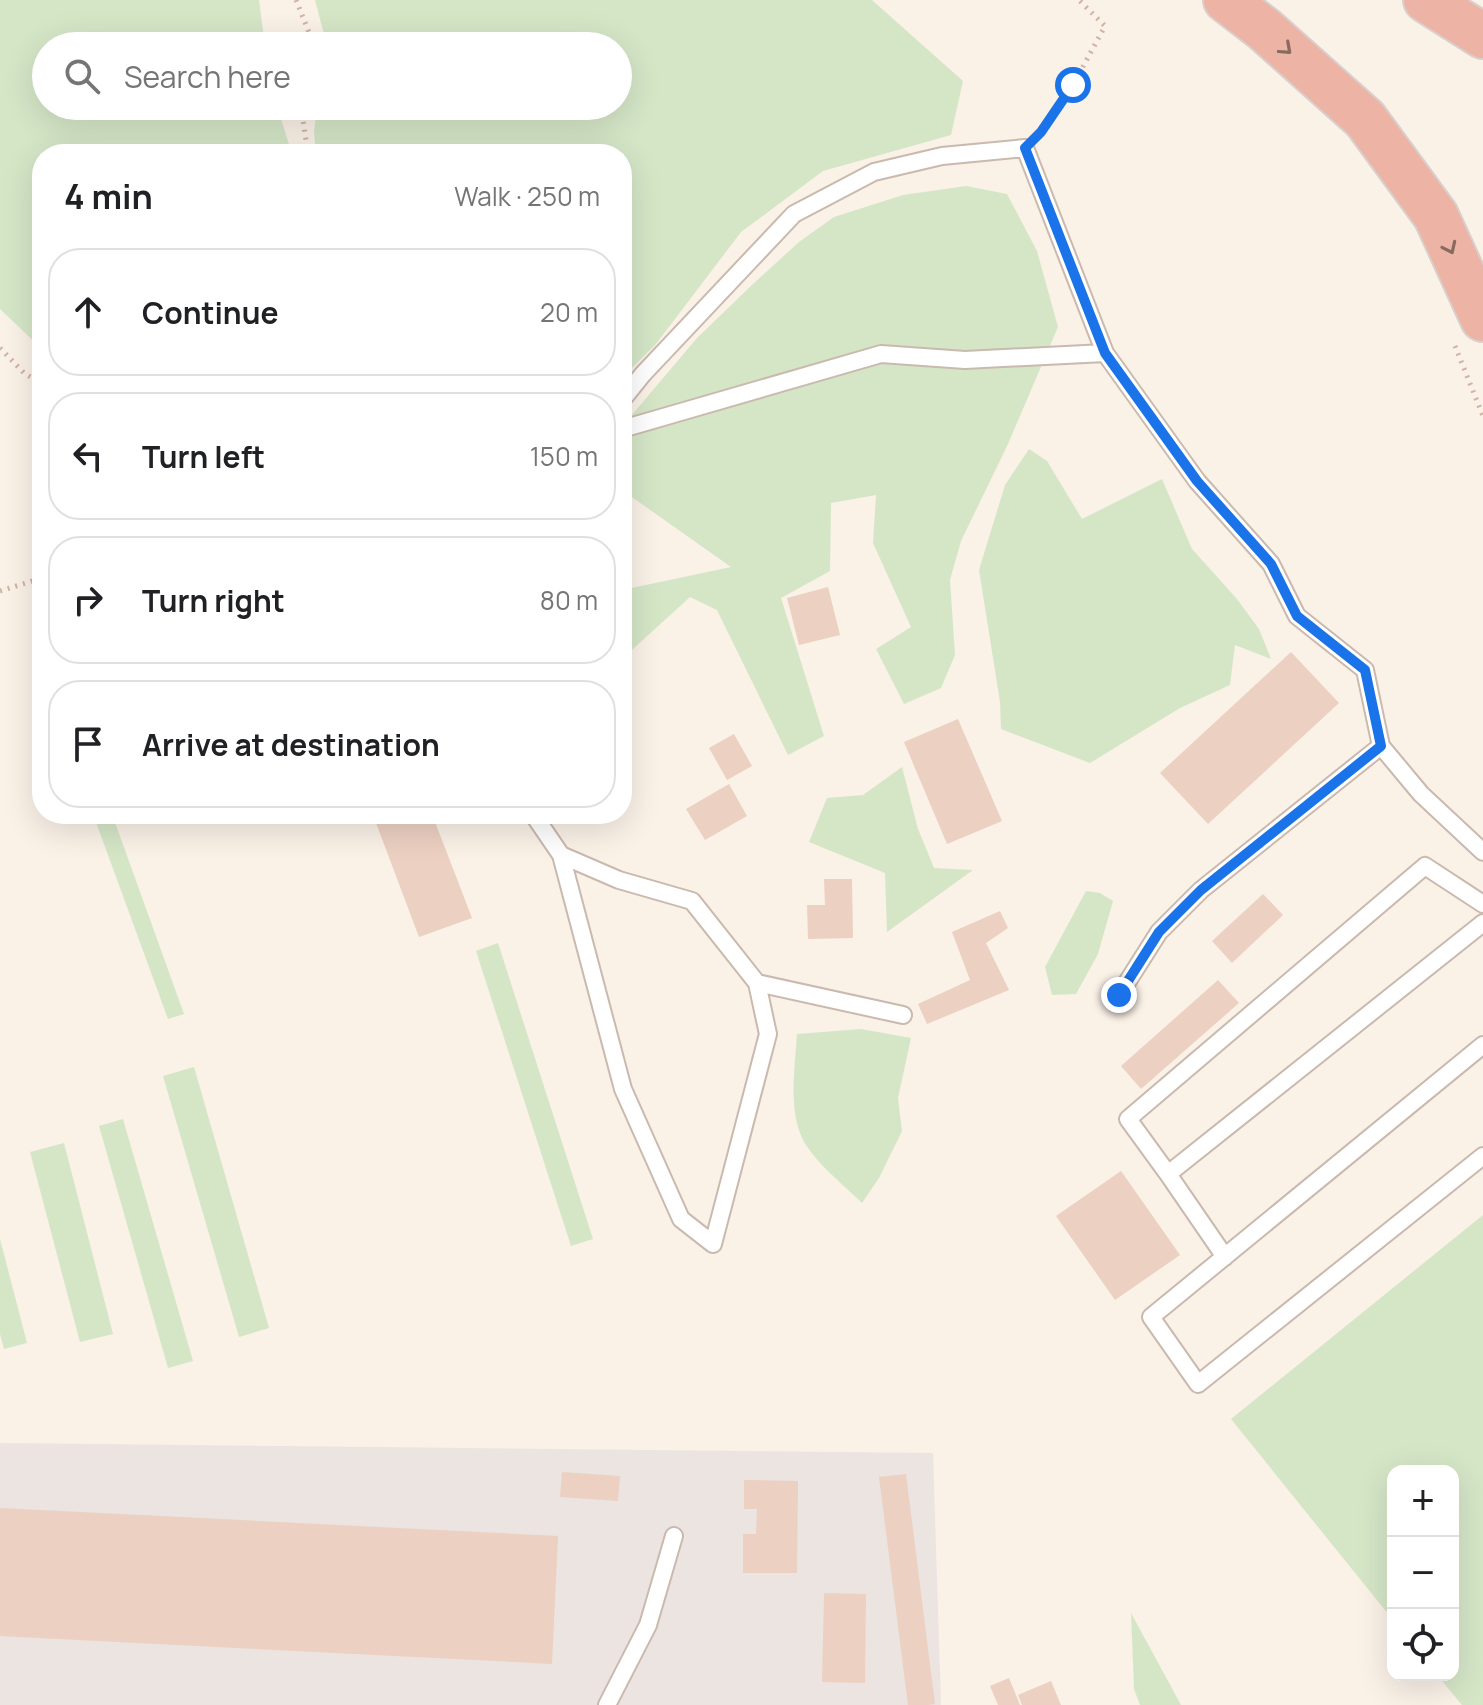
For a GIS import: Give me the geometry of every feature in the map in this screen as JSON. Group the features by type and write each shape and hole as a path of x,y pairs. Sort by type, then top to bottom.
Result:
{"highway":[{"path":"1226,0 1264,29 1365,119 1436,216 1467,328"},
{"path":"1426,0 1483,36"}],"lane":[{"path":"632,388 794,214 874,172 942,156 1025,148 1105,353 1197,481 1271,564 1297,616 1365,670 1381,746 1421,794 1483,852"},
{"path":"632,426 881,354 965,360 1105,353"},
{"path":"1119,995 1159,932 1201,890 1381,746"},
{"path":"540,824 561,855 623,1089 681,1219 713,1244 768,1034 757,983 692,901 619,880 561,855"},
{"path":"1225,1257 1128,1119 1425,866 1483,904"},
{"path":"1168,1174 1483,923"},
{"path":"757,983 903,1015"},
{"path":"1483,1045 1151,1317 1198,1384 1483,1156"},
{"path":"607,1705 648,1625 674,1536"}],"path":[{"path":"296,0 309,32"},
{"path":"1025,148 1041,132 1073,85 1105,26 1079,0"},
{"path":"303,120 307,144"},
{"path":"1467,328 1483,416"},
{"path":"0,348 32,378"},
{"path":"0,591 32,581"}],"shaded area":[{"path":"0,1443 933,1453 941,1705 0,1705"}],"green space":[{"path":"0,0 259,0 263,32 32,32 32,120 281,120 289,144 32,144 32,339 0,309"},
{"path":"315,0 872,0 963,81 951,135 823,171 741,232 656,344 632,368 632,144 315,144 314,132 315,120 632,120 632,32 323,32"},
{"path":"966,186 1007,194 1037,251 1058,327 1008,444 961,541 950,580 955,655 941,688 904,704 876,649 911,627 873,543 876,495 831,503 830,571 781,598 824,736 788,755 717,610 690,597 632,650 632,588 731,567 632,497 632,415 697,338 799,242 834,217 903,195"},
{"path":"1029,449 1047,461 1082,519 1162,479 1192,549 1259,629 1271,659 1235,645 1230,685 1180,708 1090,763 1001,729 1000,702 979,570 1005,485"},
{"path":"902,767 918,829 934,868 973,870 887,932 885,873 809,842 827,798 863,795"},
{"path":"97,824 116,824 184,1014 168,1019"},
{"path":"1086,891 1100,893 1113,901 1098,954 1076,994 1052,995 1045,967"},
{"path":"498,943 593,1239 571,1246 476,951"},
{"path":"861,1029 911,1038 898,1098 902,1131 879,1178 862,1203 804,1142 794,1096 797,1034"},
{"path":"194,1067 269,1328 239,1337 163,1076"},
{"path":"123,1119 193,1361 168,1368 99,1126"},
{"path":"64,1143 113,1334 80,1342 30,1152"},
{"path":"1483,1215 1483,1705 1462,1705 1442,1681 1459,1681 1459,1465 1387,1465 1387,1613 1231,1419"},
{"path":"0,1239 27,1343 4,1349 0,1334"},
{"path":"1131,1613 1181,1705 1140,1705 1134,1689"}],"building":[{"path":"828,587 840,635 799,645 787,598"},
{"path":"1291,652 1339,703 1208,824 1160,773"},
{"path":"958,719 1002,821 947,844 904,742"},
{"path":"734,734 752,766 727,780 709,748"},
{"path":"729,784 747,816 705,840 686,809"},
{"path":"376,824 436,824 472,918 419,937"},
{"path":"824,879 852,879 853,938 808,939 807,905 825,905"},
{"path":"1263,894 1283,915 1232,963 1212,941"},
{"path":"1000,911 1008,928 986,943 1009,990 927,1024 918,1004 970,980 952,932"},
{"path":"1218,980 1239,1003 1141,1089 1121,1066"},
{"path":"1121,1171 1180,1255 1115,1300 1056,1216"},
{"path":"562,1472 620,1476 618,1501 560,1497"},
{"path":"906,1474 935,1704 928,1705 908,1705 879,1477"},
{"path":"744,1480 798,1481 797,1573 743,1573 743,1534 756,1534 757,1509 744,1509"},
{"path":"0,1508 558,1536 552,1664 0,1636"},
{"path":"824,1593 866,1594 865,1683 822,1682"},
{"path":"1009,1678 1020,1705 998,1705 990,1686"},
{"path":"1051,1681 1061,1705 1022,1705 1018,1695"}],"route":[{"path":"1073,85 1041,132 1025,148 1105,353 1197,481 1271,564 1297,616 1365,670 1381,746 1201,890 1159,932 1119,995"}]}
